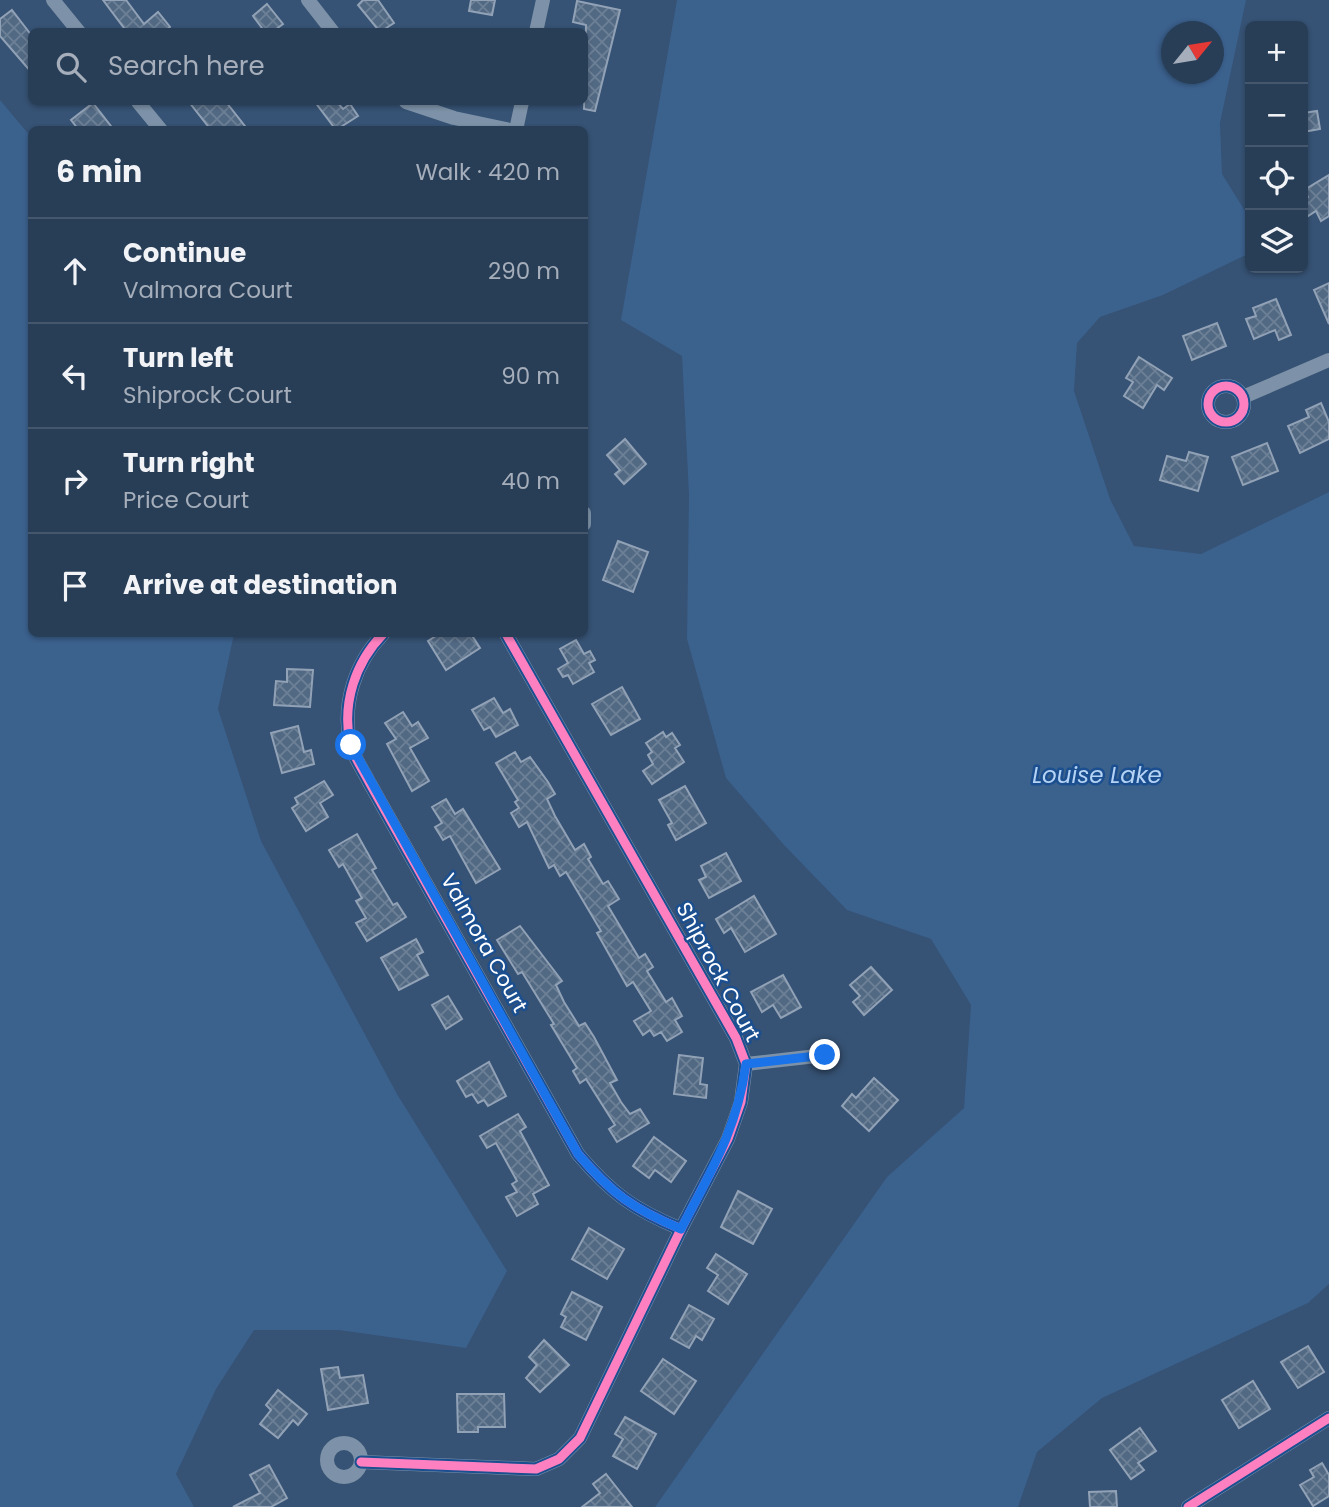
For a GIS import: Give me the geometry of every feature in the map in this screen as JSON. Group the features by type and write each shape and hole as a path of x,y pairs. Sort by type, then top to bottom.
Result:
{"street":[{"path":"53,0 76,28"},
{"path":"308,0 330,28"},
{"path":"537,28 543,0"},
{"path":"140,105 158,126"},
{"path":"416,105 453,118 491,126"},
{"path":"517,126 521,105"},
{"path":"1243,397 1329,360"},
{"name":"Valmora Court","path":"380,637 356,674 346,709 351,745 369,782 578,1154 606,1188 646,1214 681,1229"},
{"name":"Shiprock Court","path":"361,1462 536,1469 559,1459 580,1438 681,1229 729,1139 741,1102 746,1064 720,1008 508,637"},
{"path":"746,1064 825,1055"},
{"path":"1188,1507 1329,1418"}],"water":[{"name":"Louise Lake","path":"677,0 1246,0 1220,123 1222,174 1245,211 1245,255 1163,295 1100,317 1077,343 1074,391 1110,499 1134,546 1201,554 1329,492 1329,1284 1308,1303 1102,1398 1037,1452 1018,1507 655,1507 887,1177 964,1108 971,1005 931,939 847,910 784,845 726,778 687,639 689,495 682,356 621,320"},
{"path":"0,100 28,133 28,637 233,637 218,709 261,841 397,1094 507,1271 466,1348 339,1330 254,1330 216,1389 176,1474 194,1507 0,1507"}],"building":[{"path":"103,0 126,0 144,24 158,12 170,27 169,28 124,28"},
{"path":"363,0 378,0 394,23 386,28 377,28 358,5"},
{"path":"471,0 495,0 492,15 469,11"},
{"path":"577,1 620,10 595,111 584,109 584,105 588,105 588,28 573,22"},
{"path":"267,4 283,24 278,28 262,28 253,16"},
{"path":"12,10 28,31 28,68 0,36 0,19"},
{"path":"90,105 95,105 111,126 76,126 71,120"},
{"path":"191,105 228,105 245,126 208,126"},
{"path":"317,105 340,105 343,109 351,105 358,116 342,126 333,126"},
{"path":"1317,111 1320,129 1308,131 1308,112"},
{"path":"1329,175 1329,216 1321,221 1316,211 1308,216 1308,188"},
{"path":"1329,283 1329,324 1314,290"},
{"path":"1276,299 1291,335 1279,340 1275,330 1254,339 1246,319 1256,316 1253,308"},
{"path":"1217,323 1226,346 1192,360 1183,336"},
{"path":"1139,357 1172,378 1164,390 1157,385 1143,408 1124,396 1133,382 1126,378"},
{"path":"1321,403 1329,422 1329,439 1300,453 1288,426 1309,417 1306,410"},
{"path":"625,439 646,464 624,484 615,474 620,470 607,455"},
{"path":"1267,443 1278,471 1243,485 1232,457"},
{"path":"1189,452 1208,457 1198,491 1160,480 1167,456 1186,461"},
{"path":"618,541 648,552 633,592 603,580"},
{"path":"434,637 473,637 480,648 446,670 428,641"},
{"path":"576,640 584,654 590,651 595,660 589,663 594,672 573,684 568,675 563,677 558,669 568,663 560,649"},
{"path":"287,669 313,670 310,707 274,705 276,681 287,682"},
{"path":"622,687 640,719 611,735 592,704"},
{"path":"494,698 503,713 510,709 518,725 496,737 490,727 484,730 472,710"},
{"path":"403,712 412,726 418,722 428,738 410,748 429,781 412,791 387,744 396,739 385,723"},
{"path":"298,726 304,752 311,750 314,764 282,773 271,733"},
{"path":"663,732 666,737 672,733 680,745 675,748 684,762 652,784 643,771 653,764 648,755 652,752 646,743"},
{"path":"515,752 521,762 530,757 548,782 555,794 547,799 555,816 575,850 584,844 591,857 588,859 603,884 608,881 619,899 608,906 639,958 645,954 653,967 647,971 666,1002 672,998 682,1016 675,1020 682,1032 667,1041 661,1032 654,1036 650,1030 643,1035 634,1021 651,1011 633,982 627,986 597,933 601,931 566,872 560,876 554,865 549,868 527,822 519,827 511,813 519,808 515,802 518,800 496,763"},
{"path":"324,781 333,795 320,803 328,817 306,831 292,808 298,804 295,798"},
{"path":"685,786 706,823 676,840 668,825 672,823 659,800"},
{"path":"446,799 455,814 463,809 500,869 476,883 450,836 443,840 435,827 442,823 432,807"},
{"path":"357,834 376,868 372,870 393,905 397,903 406,917 367,941 356,923 366,918 356,901 362,898 343,864 339,867 329,850"},
{"path":"726,853 741,881 709,898 699,880 706,877 701,866"},
{"path":"754,896 776,934 745,952 731,928 724,933 716,919"},
{"path":"520,926 562,981 556,985 564,1002 579,1026 585,1023 594,1037 617,1080 610,1083 621,1102 630,1114 640,1109 649,1123 617,1142 609,1129 615,1125 586,1079 580,1083 573,1071 577,1068 551,1025 554,1024 522,972 518,974 497,940"},
{"path":"416,939 423,952 417,955 428,975 399,990 381,958"},
{"path":"871,967 892,990 864,1015 853,1002 860,996 850,985"},
{"path":"783,975 801,1007 781,1018 773,1005 762,1012 751,992"},
{"path":"448,996 462,1019 446,1029 432,1005"},
{"path":"679,1055 703,1058 700,1084 707,1085 706,1098 674,1094"},
{"path":"489,1062 506,1096 488,1106 484,1100 478,1103 472,1094 466,1097 457,1081"},
{"path":"874,1078 898,1100 869,1131 842,1106 852,1094 856,1098"},
{"path":"518,1114 526,1127 520,1131 549,1185 533,1194 538,1204 517,1216 506,1197 517,1192 512,1184 517,1181 496,1143 487,1148 480,1136"},
{"path":"654,1137 686,1161 671,1182 655,1170 649,1178 633,1166"},
{"path":"738,1191 772,1209 753,1244 721,1227"},
{"path":"589,1228 624,1249 607,1279 572,1259"},
{"path":"716,1254 747,1274 728,1304 708,1291 718,1275 707,1268"},
{"path":"572,1292 602,1307 586,1340 561,1327 566,1317 561,1314"},
{"path":"689,1305 714,1319 702,1340 696,1336 689,1348 671,1338"},
{"path":"544,1340 569,1365 540,1392 526,1378 537,1365 529,1357"},
{"path":"1308,1346 1324,1372 1298,1388 1281,1362"},
{"path":"663,1359 696,1381 674,1414 641,1391"},
{"path":"338,1367 340,1378 363,1375 368,1403 328,1410 321,1369"},
{"path":"1253,1381 1270,1409 1239,1428 1222,1400"},
{"path":"278,1390 307,1414 298,1425 293,1420 278,1438 260,1424 271,1410 266,1405"},
{"path":"457,1394 504,1394 505,1427 478,1427 478,1432 458,1432"},
{"path":"625,1417 656,1434 637,1469 613,1456 623,1439 615,1434"},
{"path":"1140,1428 1156,1451 1138,1463 1144,1470 1131,1479 1110,1450"},
{"path":"1322,1463 1329,1475 1329,1496 1313,1506 1300,1485 1314,1477 1310,1470"},
{"path":"269,1465 287,1498 271,1507 233,1507 260,1493 250,1475"},
{"path":"606,1474 632,1507 582,1507 600,1493 593,1484"},
{"path":"1116,1491 1117,1507 1090,1507 1089,1492"}],"cycle path":[{"path":"1226,386 1239,391 1244,404 1239,417 1226,422 1213,417 1208,404 1213,391 1226,386"},
{"path":"380,637 365,658 353,684 348,728 356,758 578,1154 624,1199 681,1229"},
{"path":"361,1462 536,1469 559,1459 580,1438 681,1229 728,1139 741,1102 746,1064 736,1038 508,637"},
{"path":"1188,1507 1329,1418"}],"route":[{"path":"351,745 369,782 578,1154 606,1188 646,1214 681,1229 729,1139 741,1102 746,1064 825,1055"}]}
